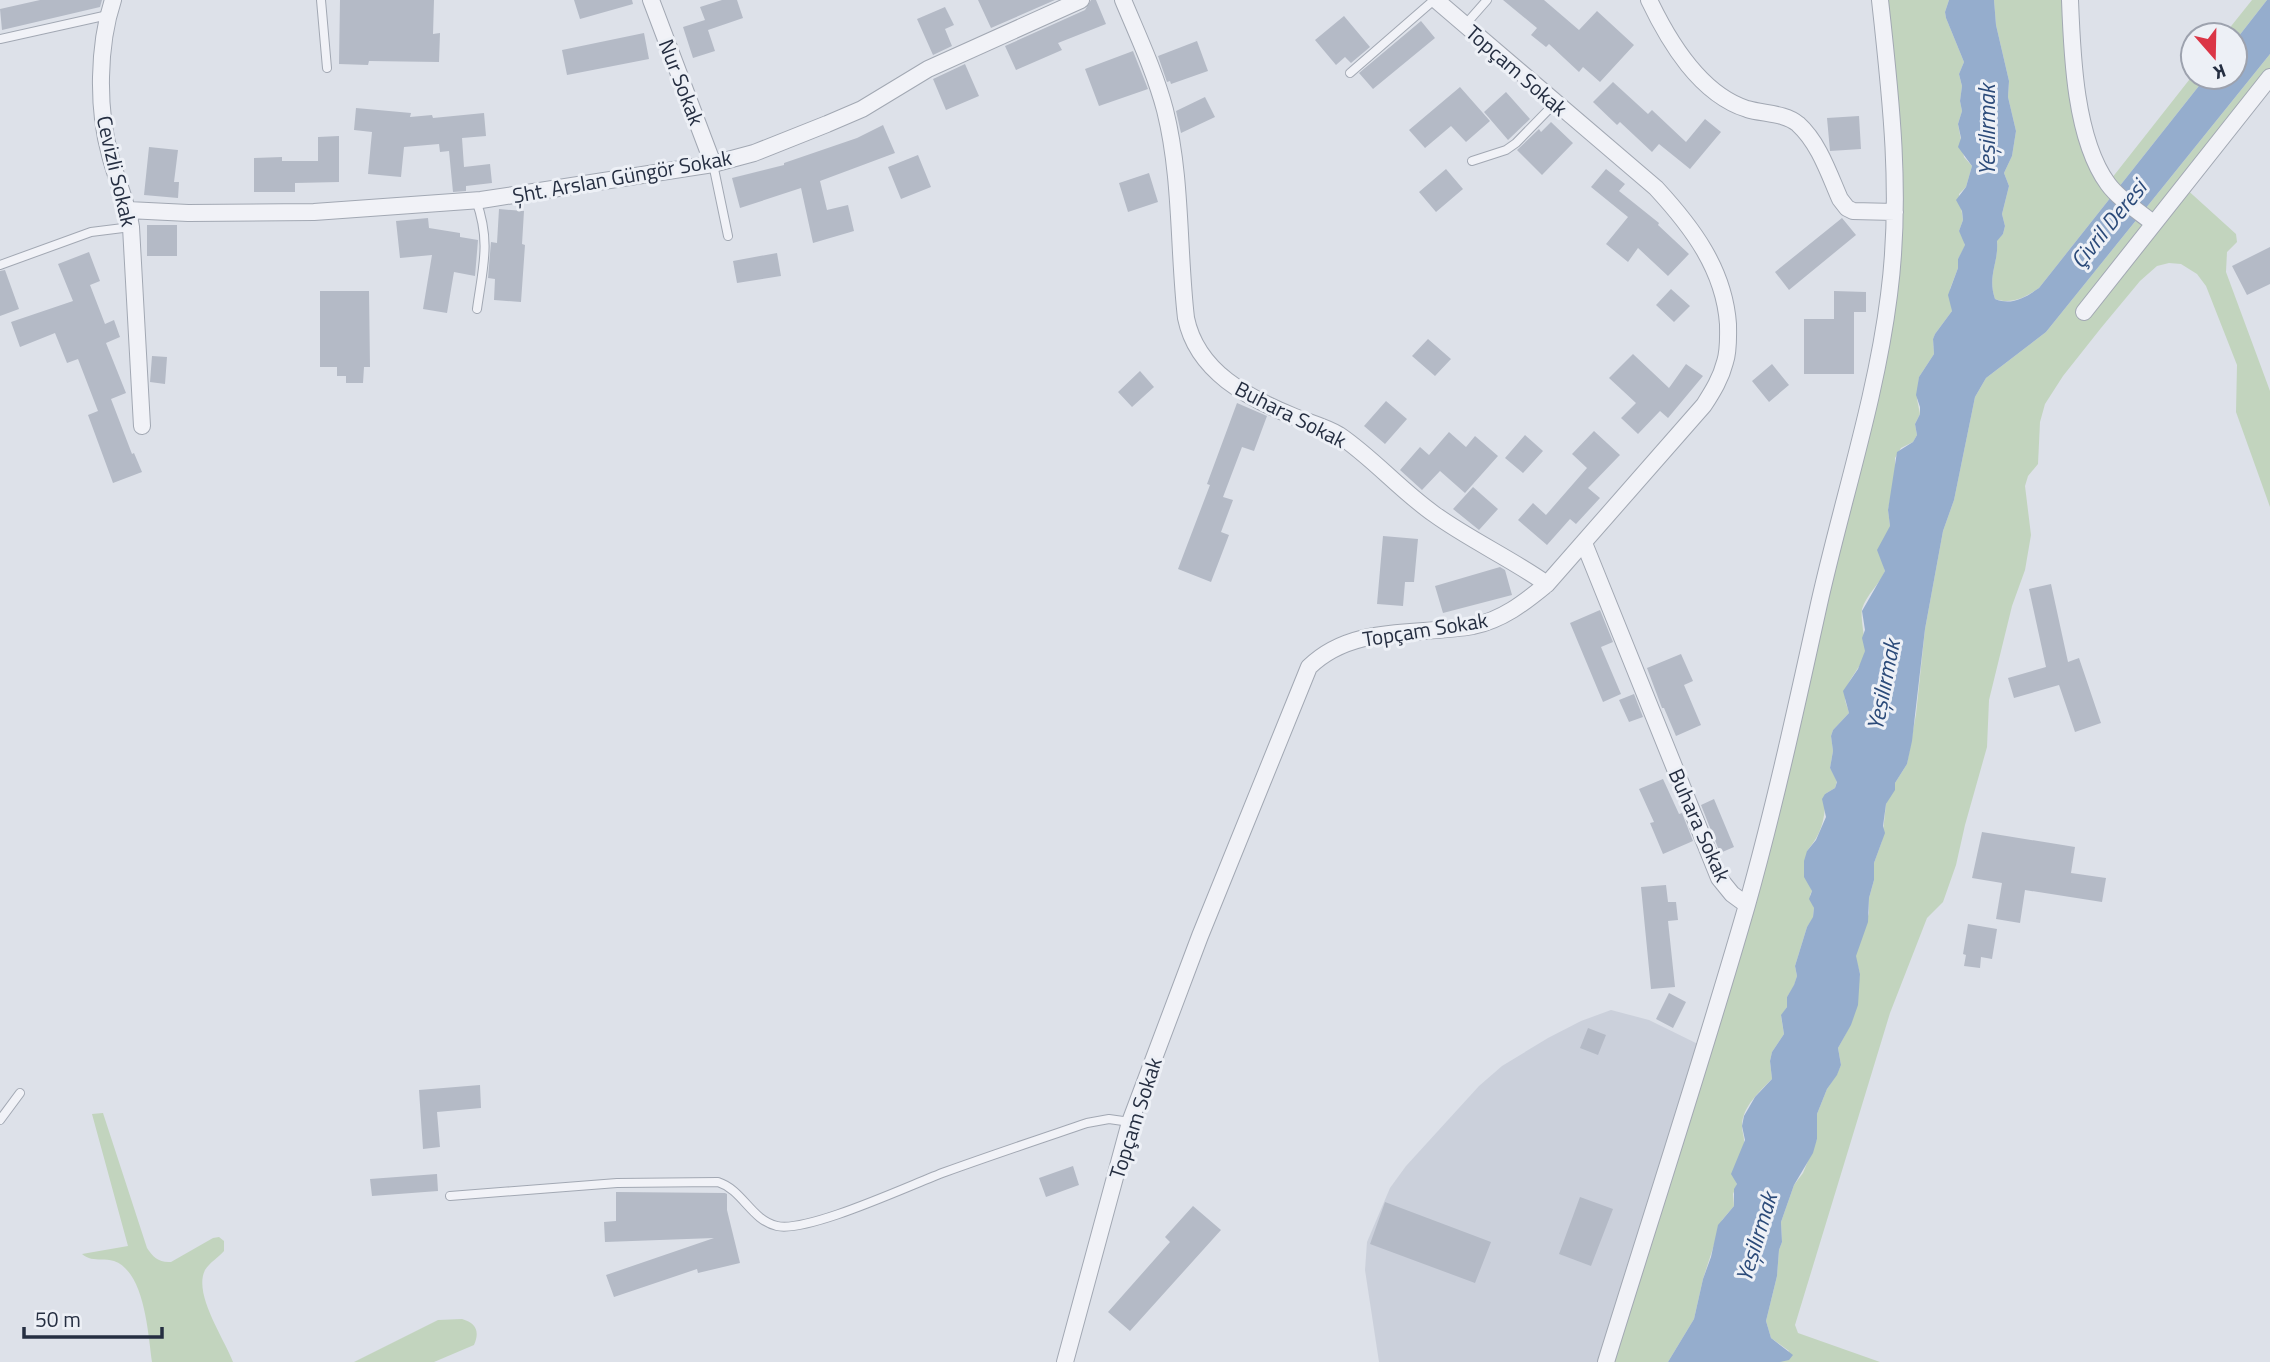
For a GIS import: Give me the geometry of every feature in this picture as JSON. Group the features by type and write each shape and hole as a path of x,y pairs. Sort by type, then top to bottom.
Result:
{"street":[{"name":"Nur Sokak","path":"651,0 713,164"},
{"name":"Şht. Arslan Güngör Sokak","path":"128,210 188,213 314,212 476,200 713,164 754,153 827,124 862,108 928,69 1081,0"},
{"name":"Buhara Sokak","path":"1123,0 1154,74 1168,125 1177,184 1186,318 1189,336 1198,352 1234,387 1266,405 1338,434 1430,512 1547,584"},
{"name":"Topçam Sokak","path":"1065,1362 1130,1122 1200,936 1309,667 1338,645 1358,639 1474,625 1518,608 1547,584 1704,405 1718,382 1726,359 1727,312 1722,288 1712,264 1681,216 1656,188 1435,0"},
{"path":"1649,0 1674,46 1697,75 1717,93 1747,109 1786,117 1807,133 1847,208 1853,211 1895,212"},
{"path":"1605,1362 1747,905 1774,804 1871,393 1889,295 1895,212 1894,131 1880,0"},
{"path":"2070,0 2073,58 2082,116 2098,166 2115,192 2148,218"},
{"name":"Cevizli Sokak","path":"110,8 102,95 104,130 131,227 142,426"},
{"path":"2084,312 2148,218 2270,77"},
{"name":"Buhara Sokak","path":"1584,543 1719,878 1732,894 1747,905"}],"lane":[{"path":"321,0 327,68"},
{"path":"1350,74 1435,0"},
{"path":"1465,25 1487,0"},
{"path":"0,39 110,8"},
{"path":"1472,161 1506,150 1555,103"},
{"path":"713,164 728,236"},
{"path":"476,200 486,241 477,309"},
{"path":"0,265 91,232 131,227"},
{"path":"0,1120 20,1093"},
{"path":"450,1196 617,1183 718,1182 730,1186 763,1220 778,1227 798,1226 1087,1123 1109,1119 1130,1122"}],"shaded area":[{"path":"1611,1010 1649,1020 1704,1047 1606,1362 1379,1362 1365,1270 1367,1242 1390,1188 1406,1166 1479,1086 1502,1066 1581,1021"}],"green space":[{"path":"1880,0 1949,0 1946,18 1964,62 1959,74 1962,111 1958,124 1964,157 1972,166 1966,187 1959,194 1963,220 1959,231 1965,246 1958,259 1958,268 1950,289 1952,311 1935,334 1934,354 1919,377 1917,399 1920,414 1915,424 1917,435 1913,442 1901,448 1895,458 1895,476 1888,510 1890,526 1883,564 1885,571 1862,609 1865,652 1845,692 1849,713 1833,730 1831,736 1833,751 1830,768 1837,781 1835,788 1825,794 1822,825 1807,851 1813,918 1807,927 1795,966 1797,976 1794,986 1781,1016 1784,1034 1772,1052 1772,1079 1752,1100 1743,1119 1744,1145 1734,1170 1737,1184 1733,1194 1734,1206 1722,1220 1703,1279 1694,1319 1668,1362 1606,1362 1704,1047 1871,393 1895,212"},
{"path":"1994,0 2070,0 2075,80 2108,183 2180,91 2195,91 2039,288 2013,301 1995,299 1992,283 1997,240 2003,234 2005,226 2002,214 2009,186 2004,173 2012,156 2016,131 2008,97 2009,81 1996,25"},
{"path":"2252,0 2267,0 2249,23 2235,21"},
{"path":"2270,54 2270,77 2183,186 2236,234 2237,242 2227,252 2226,272 2270,391 2270,507 2236,412 2237,365 2206,286 2197,274 2181,264 2157,266 2140,281 2101,328 2063,376 2045,404 2040,422 2038,464 2028,476 2025,486 2031,535 2025,570 2012,606 1989,700 1987,747 1956,865 1943,902 1927,918 1890,1013 1795,1325 1798,1333 1880,1362 1780,1362 1789,1351 1771,1338 1766,1321 1777,1276 1782,1242 1781,1222 1794,1185 1803,1173 1817,1139 1817,1114 1841,1065 1838,1048 1851,1024 1860,974 1855,956 1869,913 1874,863 1882,841 1886,804 1907,764 1916,714 1925,629 1943,531 1954,500 1975,397 1986,378 2046,332 2240,91 2249,91 2249,80"},
{"path":"103,1113 147,1248 152,1254 160,1260 171,1262 213,1238 219,1237 224,1241 224,1251 205,1270 202,1280 206,1303 233,1362 152,1362 143,1305 132,1277 124,1267 114,1261 90,1258 82,1254 128,1246 92,1114"},
{"path":"462,1319 476,1328 474,1345 434,1362 354,1362 438,1320"}],"water":[{"path":"1949,0 1994,0 1996,25 2009,81 2008,97 2016,131 2012,156 2004,173 2009,186 2002,214 2005,226 1997,241 1992,283 1995,299 2001,301 2018,300 2039,288 2195,91 2240,91 2046,332 1986,378 1975,397 1954,500 1943,531 1925,629 1912,741 1907,764 1886,804 1883,826 1885,833 1874,863 1868,922 1856,956 1860,974 1858,1005 1838,1048 1841,1065 1817,1114 1817,1139 1813,1153 1794,1185 1781,1222 1782,1242 1777,1276 1766,1321 1771,1338 1793,1355 1789,1360 1780,1362 1668,1362 1694,1319 1718,1225 1734,1206 1734,1189 1737,1184 1731,1174 1745,1140 1742,1126 1744,1116 1755,1097 1772,1079 1772,1052 1784,1034 1781,1015 1787,1007 1787,997 1797,976 1795,966 1807,927 1813,917 1814,908 1809,899 1812,891 1804,877 1804,861 1826,817 1822,799 1835,788 1837,782 1830,768 1833,751 1831,736 1833,730 1849,713 1843,691 1858,669 1865,651 1862,611 1885,571 1877,550 1890,526 1888,510 1897,452 1913,442 1917,435 1915,424 1920,407 1916,395 1919,377 1934,354 1935,334 1952,311 1948,295 1958,268 1958,259 1965,245 1959,231 1963,220 1962,211 1956,200 1966,187 1972,166 1958,147 1961,138 1958,124 1962,111 1959,74 1964,62 1945,12"},
{"path":"2267,0 2270,0 2270,54 2249,80 2249,23"}],"building":[{"path":"40,0 102,0 100,7 2,30 0,9"},
{"path":"340,0 434,0 433,34 440,33 439,62 369,61 368,65 339,64"},
{"path":"574,0 632,0 633,4 580,19"},
{"path":"722,0 737,0 743,18 708,30 715,51 693,58 683,27 705,20 700,7"},
{"path":"978,0 1055,0 991,28"},
{"path":"1091,0 1096,0 1106,24 1058,43 1062,50 1016,70 1005,46 1085,10"},
{"path":"1503,0 1544,0 1579,30 1597,11 1634,45 1600,82 1583,67 1579,72 1549,44 1546,47 1531,35 1537,28"},
{"path":"945,7 954,25 945,29 952,46 933,55 917,19"},
{"path":"1344,16 1370,47 1351,63 1345,57 1336,65 1315,40"},
{"path":"1421,21 1435,38 1373,89 1359,73"},
{"path":"644,33 649,59 567,75 562,50"},
{"path":"1197,41 1208,71 1171,84 1170,81 1167,82 1158,56"},
{"path":"1133,51 1148,89 1099,106 1085,69"},
{"path":"965,64 979,96 946,110 933,79"},
{"path":"1613,82 1648,114 1652,110 1686,142 1705,119 1721,132 1690,169 1659,144 1652,152 1620,122 1617,125 1593,102"},
{"path":"1460,87 1490,121 1466,142 1451,126 1425,148 1409,130"},
{"path":"1506,92 1530,119 1508,140 1484,112"},
{"path":"1205,97 1215,117 1181,133 1176,111"},
{"path":"356,108 411,113 410,117 432,115 433,118 484,113 486,136 462,138 464,167 490,164 492,183 466,186 466,191 453,192 449,151 440,152 439,144 404,147 401,177 368,174 372,132 354,130"},
{"path":"1859,116 1861,149 1830,151 1827,118"},
{"path":"1551,122 1573,143 1542,175 1517,150 1539,129 1541,132"},
{"path":"883,125 895,153 820,181 827,210 848,205 854,231 813,243 801,188 740,208 732,178 784,165 857,138"},
{"path":"339,136 339,182 295,183 295,192 254,192 254,158 282,157 282,161 318,161 318,137"},
{"path":"149,147 178,150 174,182 179,182 178,198 144,195"},
{"path":"918,155 931,187 901,199 888,167"},
{"path":"1446,169 1463,189 1436,212 1419,192"},
{"path":"1606,169 1625,184 1619,191 1659,223 1658,225 1689,254 1668,276 1638,248 1628,262 1606,244 1628,217 1591,187"},
{"path":"1149,173 1158,202 1128,212 1119,183"},
{"path":"499,209 524,211 522,244 525,245 521,302 494,300 495,279 488,278 491,242 497,243"},
{"path":"428,218 429,228 460,233 460,237 478,240 475,276 454,272 447,313 423,309 432,255 400,258 396,221"},
{"path":"1842,218 1856,235 1789,290 1775,272"},
{"path":"147,225 177,225 177,256 147,256"},
{"path":"2270,247 2270,284 2247,295 2232,266"},
{"path":"89,252 100,281 90,285 105,324 114,320 120,337 106,343 126,393 111,399 132,454 134,453 142,472 113,483 88,415 98,411 78,359 67,363 55,333 20,347 11,322 73,301 58,264"},
{"path":"777,253 781,276 737,283 733,261"},
{"path":"5,270 19,309 0,316 0,271"},
{"path":"1671,289 1690,306 1674,322 1656,305"},
{"path":"320,291 369,291 370,367 364,367 363,383 346,383 346,376 337,376 337,367 320,367"},
{"path":"1834,291 1866,292 1866,312 1854,312 1854,374 1804,374 1804,319 1834,319"},
{"path":"1428,339 1451,359 1435,376 1412,356"},
{"path":"1633,354 1669,388 1686,364 1703,376 1668,418 1660,411 1638,434 1621,418 1636,403 1609,378"},
{"path":"152,356 167,357 165,384 150,382"},
{"path":"1772,364 1789,385 1769,402 1752,381"},
{"path":"1140,371 1154,387 1132,407 1118,392"},
{"path":"1386,401 1407,419 1385,444 1364,426"},
{"path":"1237,403 1267,416 1254,451 1242,447 1223,497 1233,500 1221,532 1229,535 1211,582 1178,569"},
{"path":"1594,431 1620,455 1588,488 1600,498 1576,524 1570,519 1547,545 1518,520 1533,503 1546,515 1587,468 1572,454"},
{"path":"1449,432 1466,447 1475,436 1498,456 1465,493 1440,471 1422,490 1400,470 1420,447 1429,455"},
{"path":"1525,435 1543,451 1523,473 1505,458"},
{"path":"1473,487 1498,509 1479,530 1453,509"},
{"path":"1383,536 1418,539 1414,582 1405,582 1403,606 1377,604"},
{"path":"1500,567 1505,570 1512,595 1443,613 1435,586"},
{"path":"2051,584 2068,662 2079,658 2101,723 2075,732 2059,685 2014,698 2008,678 2046,667 2029,589"},
{"path":"1600,610 1613,642 1601,647 1621,694 1603,702 1570,623"},
{"path":"1681,654 1693,681 1684,685 1701,725 1676,736 1647,668"},
{"path":"1634,694 1643,717 1629,722 1619,700"},
{"path":"1663,779 1679,814 1682,813 1693,841 1663,854 1650,823 1654,822 1639,789"},
{"path":"1714,799 1734,847 1720,853 1701,805"},
{"path":"1982,832 2075,847 2071,873 2106,878 2102,902 2025,890 2020,923 1996,919 2002,883 1972,878"},
{"path":"1666,885 1668,902 1676,902 1678,920 1668,921 1675,987 1651,989 1641,887"},
{"path":"1968,924 1997,929 1992,959 1981,957 1980,968 1964,966 1966,955 1963,954"},
{"path":"1669,993 1686,1002 1673,1028 1656,1019"},
{"path":"1588,1028 1606,1035 1598,1055 1580,1048"},
{"path":"480,1085 481,1108 437,1112 440,1147 423,1149 419,1090"},
{"path":"1073,1166 1079,1185 1046,1197 1039,1178"},
{"path":"437,1174 438,1191 372,1196 370,1179"},
{"path":"616,1192 727,1194 727,1210 740,1263 698,1273 697,1269 614,1297 606,1275 714,1238 605,1242 604,1222 616,1221"},
{"path":"1580,1197 1613,1209 1591,1266 1559,1254"},
{"path":"1385,1202 1491,1242 1475,1283 1370,1244"},
{"path":"1193,1206 1221,1230 1130,1331 1108,1312 1170,1242 1165,1237"}],"water label":[{"name":"Yeşilırmak","path":"1986,130"},
{"name":"Çivril Deresi","path":"2108,224"},
{"name":"Yeşilırmak","path":"1883,685"},
{"name":"Yeşilırmak","path":"1756,1237"}]}
